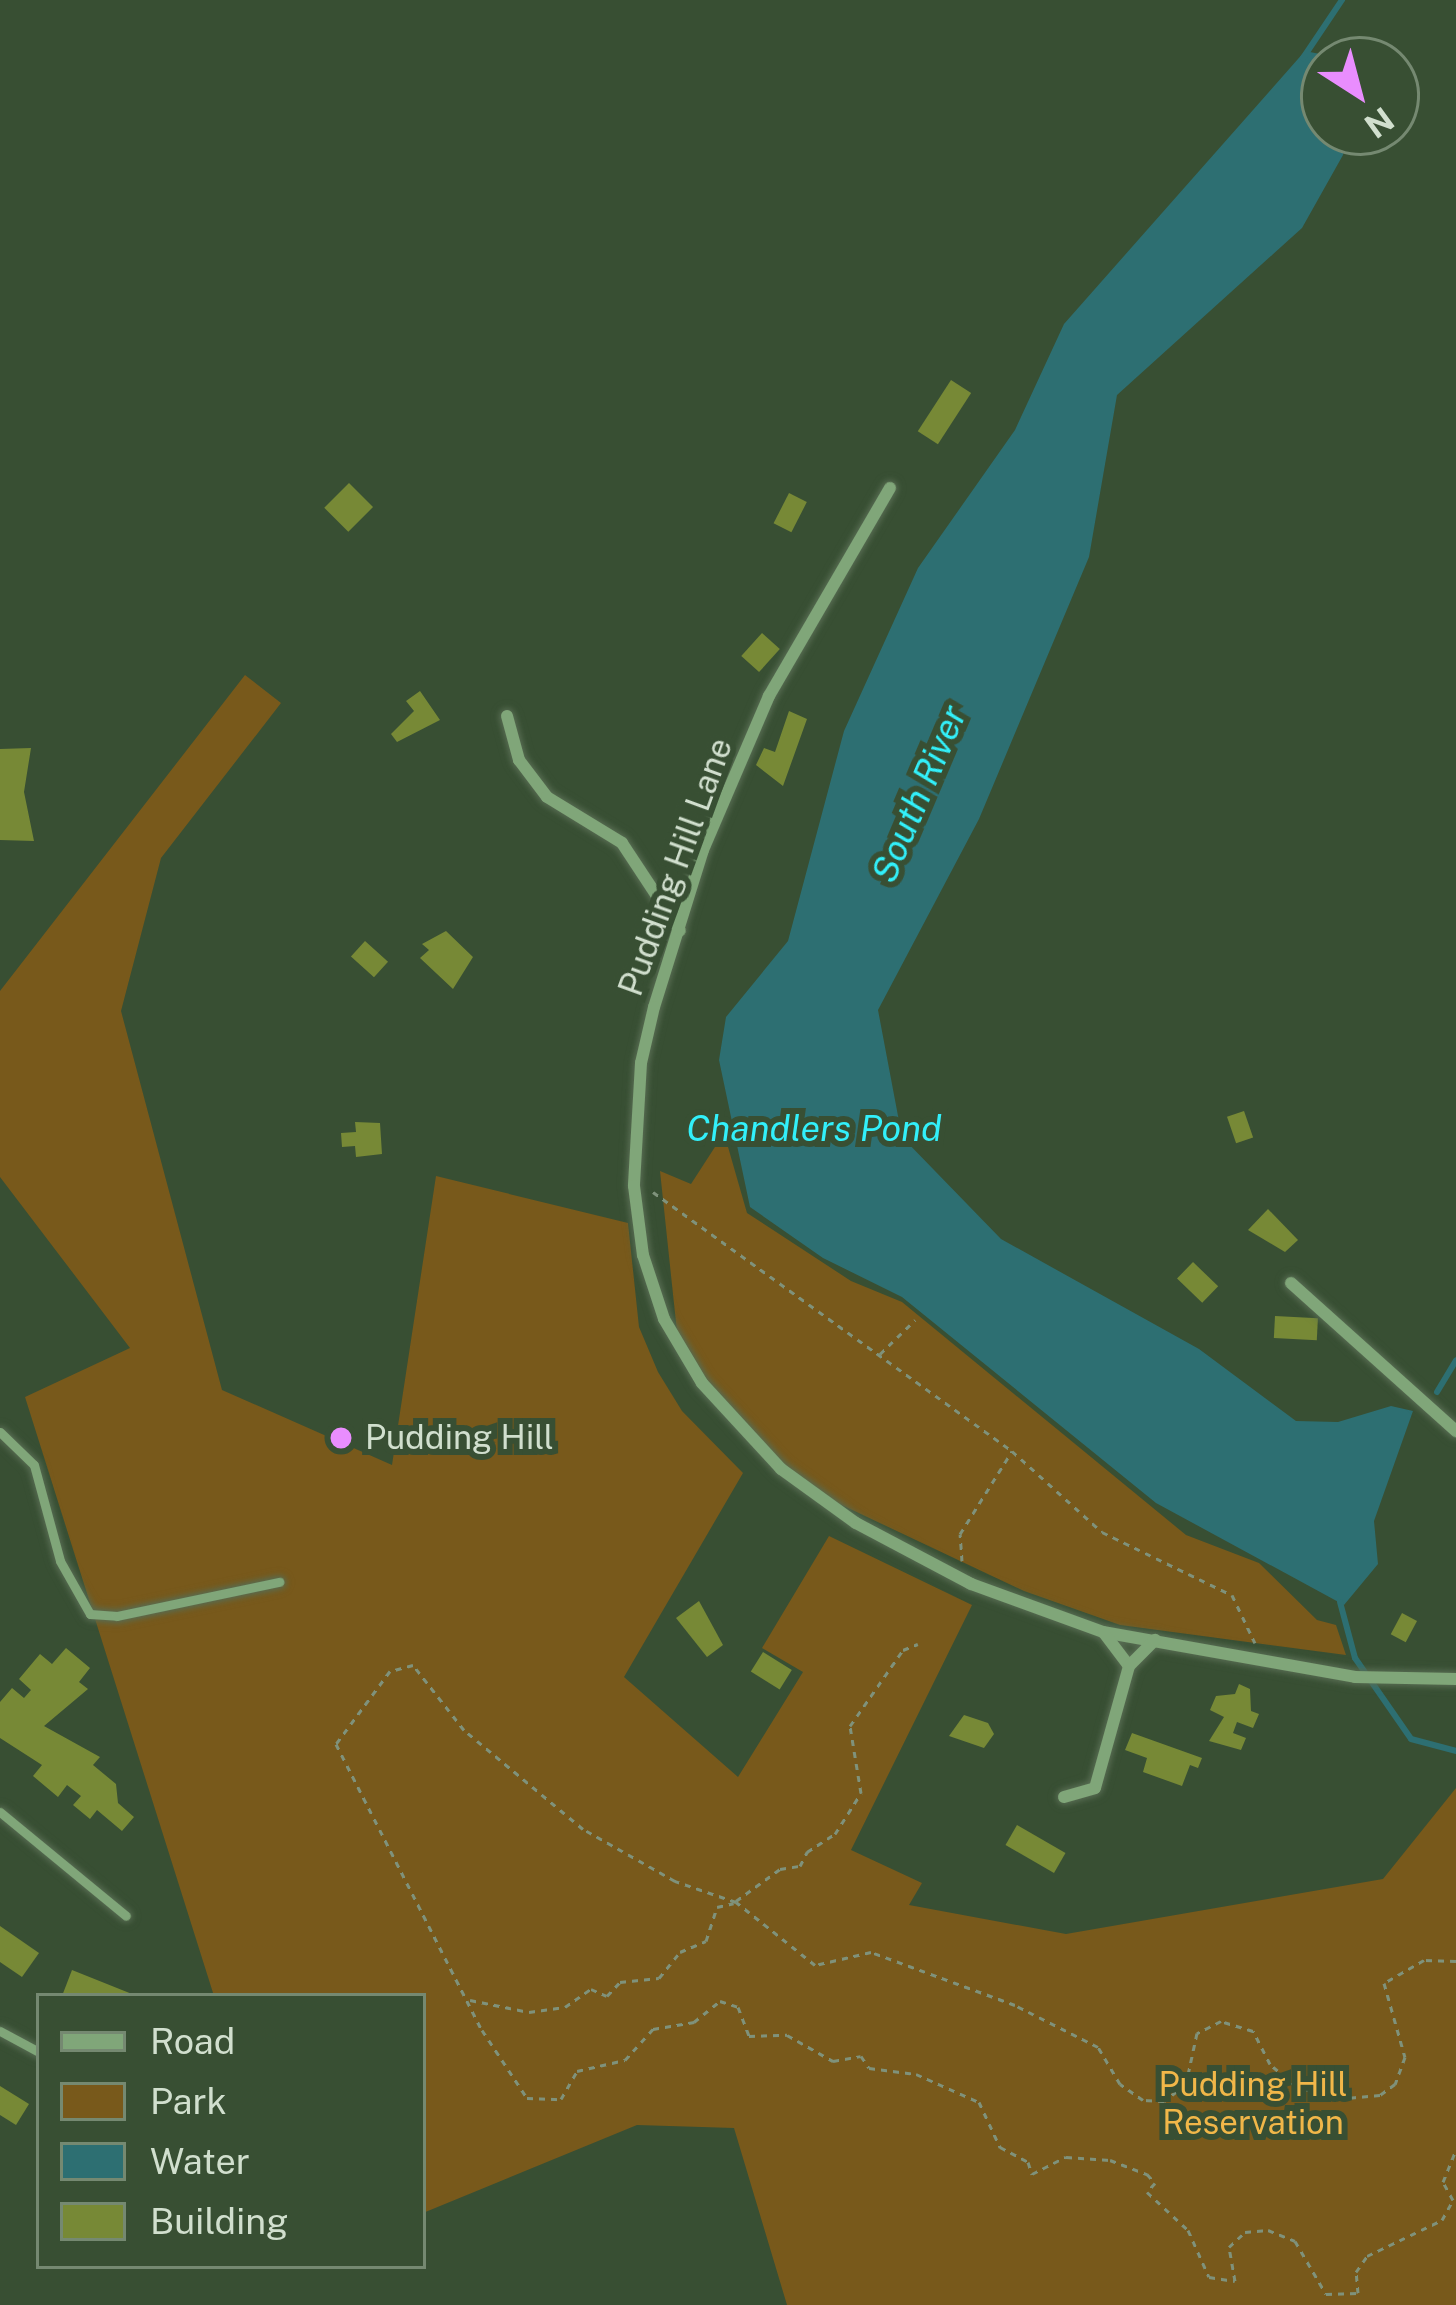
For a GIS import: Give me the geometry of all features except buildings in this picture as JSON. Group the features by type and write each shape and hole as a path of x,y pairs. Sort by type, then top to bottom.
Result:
{"street":[{"name":"Pudding Hill Lane","path":"890,488 769,696 703,850 645,1038 634,1186 647,1271 681,1352 752,1442 845,1516 970,1584 1103,1632 1355,1677 1456,1679"},
{"path":"507,716 519,760 547,797 622,843 680,931"},
{"path":"1292,1283 1452,1426"},
{"path":"1103,1632 1129,1666"},
{"path":"1064,1797 1076,1800 1095,1788 1129,1666 1155,1640"}],"lane":[{"path":"0,1432 34,1465 60,1561 90,1614 279,1582"},
{"path":"0,1812 125,1916"},
{"path":"0,2030 36,2050"}],"path":[{"path":"645,1186 1012,1451 1102,1532 1232,1595 1256,1645"},
{"path":"879,1355 915,1320"},
{"path":"963,1563 960,1534 1012,1451"},
{"path":"736,1902 736,1894 781,1869 800,1866 807,1852 835,1834 861,1793 850,1726 904,1650 918,1644"},
{"path":"1456,1961 1424,1960 1384,1983 1405,2057 1395,2084 1380,2095 1335,2099 1296,2086 1270,2065 1253,2031 1221,2021 1197,2033 1186,2084 1165,2101 1143,2100 1120,2084 1097,2048 1015,2005 871,1952 815,1965 736,1902 675,1881 583,1829 464,1730 412,1665 390,1671 336,1744 466,1998 527,2098 561,2099 577,2072 625,2060 653,2029 694,2022 720,2001 738,2008 749,2036 787,2035 833,2061 861,2056 868,2068 916,2074 979,2102 1000,2147 1028,2162 1032,2174 1066,2157 1110,2160 1147,2174 1155,2183 1147,2192 1188,2230 1209,2277 1234,2281 1229,2247 1245,2232 1268,2230 1294,2241 1326,2294 1358,2293 1355,2272 1366,2256 1442,2220 1453,2200 1443,2182 1456,2150"},
{"path":"466,1998 530,2012 565,2007 591,1989 608,1996 620,1982 659,1978 680,1952 706,1940 717,1907 736,1902"}],"green space":[{"name":"Pudding Hill Reservation","path":"245,675 281,703 161,858 121,1011 222,1390 392,1465 436,1176 628,1223 639,1327 658,1372 682,1411 743,1473 624,1677 738,1777 803,1672 762,1648 829,1536 972,1605 851,1850 922,1883 909,1905 1066,1934 1383,1879 1456,1788 1456,2305 787,2305 734,2128 637,2125 426,2212 426,1993 213,1993 25,1397 130,1348 0,1177 0,991"},
{"path":"724,1133 747,1213 851,1281 902,1302 1186,1535 1259,1563 1317,1620 1336,1625 1346,1655 1120,1625 1024,1591 831,1500 770,1456 715,1393 677,1332 660,1171 691,1184"}],"water":[{"name":"Chandlers Pond","path":"1300,57 1300,156 1342,156 1302,228 1117,395 1089,557 979,819 878,1010 902,1137 1001,1239 1199,1349 1296,1421 1338,1422 1391,1406 1413,1411 1374,1521 1378,1564 1344,1605 1156,1503 902,1297 823,1258 750,1207 719,1060 726,1017 788,941 844,731 918,568 1015,430 1064,324"}],"waterway":[{"name":"South River","path":"1318,36 1342,0"},
{"name":"South River","path":"1437,1392 1456,1360"},
{"name":"South River","path":"1340,1602 1355,1658 1411,1739 1456,1751"}],"place":[{"name":"Pudding Hill","path":"341,1438"}]}
